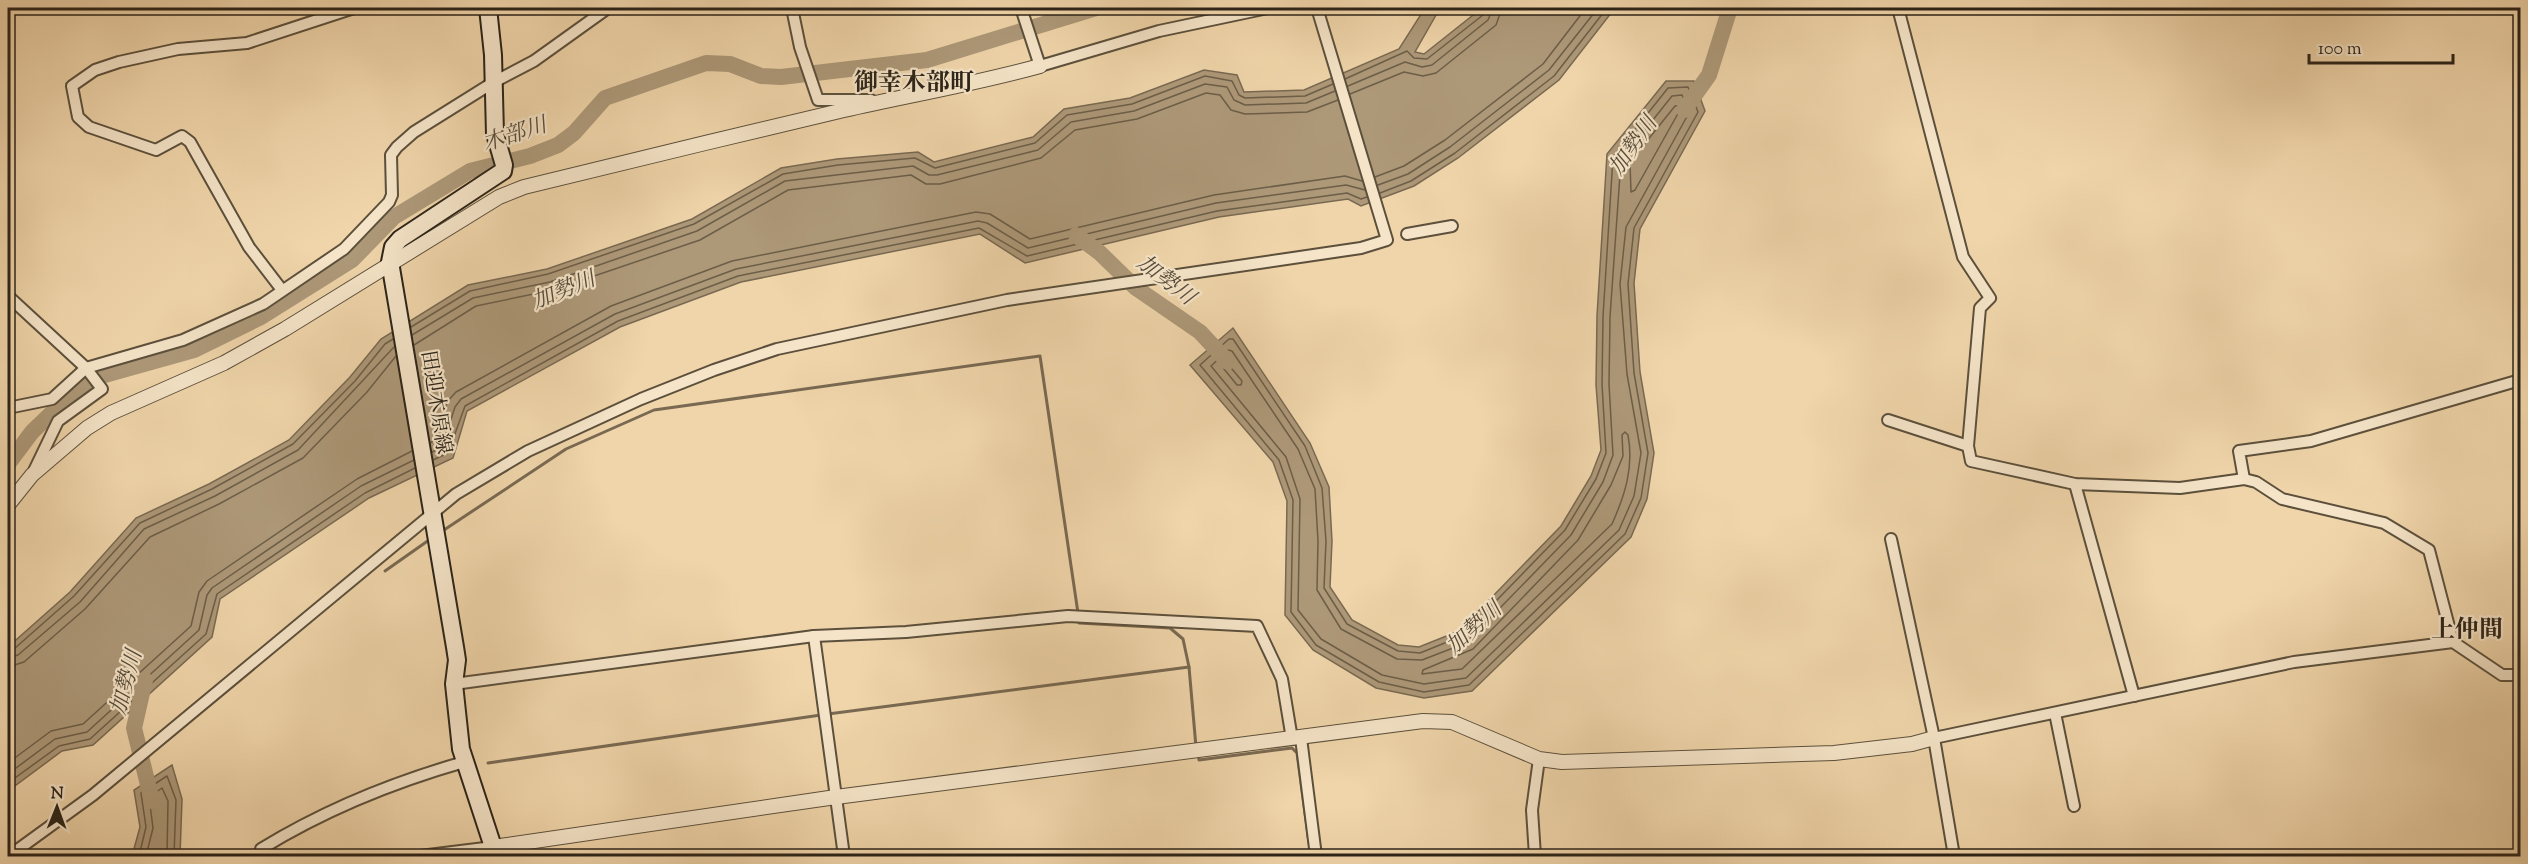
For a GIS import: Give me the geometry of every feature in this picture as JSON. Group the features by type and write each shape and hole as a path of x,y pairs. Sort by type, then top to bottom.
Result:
{"main road":[{"path":"390,262 393,247 400,239 503,171 504,165 495,134 494,82 488,8"},
{"name":"田迎木原線","path":"390,262 456,647 454,684 464,762 494,852"}],"street":[{"path":"104,8 115,8"},
{"path":"282,290 249,247 190,142 182,136 156,150 89,127 78,117 72,86 95,70 119,62 178,49 247,43 354,8"},
{"path":"8,408 52,399 88,371 183,340 263,304 344,249 388,202 392,195 391,155 396,147 414,132 494,82 534,61 608,8"},
{"path":"792,8 801,53 818,100 888,100"},
{"path":"1021,8 1040,66"},
{"path":"8,505 32,475 87,428 111,413 224,363 285,329 468,214 524,187 888,100 964,87 1159,30 1268,8"},
{"path":"1898,8 1963,257 1990,298 1980,308 1968,446 1971,461 2075,484 2180,488 2244,479 2256,482 2282,499 2384,523 2429,550 2453,642"},
{"path":"9,856 93,795 456,494 564,433 714,369 777,349 1007,300 1361,248 1387,240 1318,10"},
{"path":"1407,234 1452,226"},
{"path":"8,296 88,371 102,389 58,422 32,475"},
{"path":"2244,479 2239,451 2311,441 2520,380"},
{"path":"1888,420 1968,446"},
{"path":"2075,484 2134,696"},
{"path":"1891,539 1934,738 1954,856"},
{"path":"454,684 814,636 906,632 1068,616 1257,626 1282,679 1297,738 1316,856"},
{"path":"814,636 844,856"},
{"path":"420,856 494,852 836,797 1423,721 1452,722 1539,759 1562,762 1683,760 1834,753 1912,744 2294,662 2453,642 2502,675 2520,675 2520,683"},
{"path":"2055,712 2074,806"},
{"path":"1535,856 1532,810 1539,759"},
{"path":"261,856 261,849 307,822 424,773 464,762"}],"water":[{"path":"1425,8 1440,8 1415,52 1424,54 1482,8 1615,8 1559,80 1458,158 1414,186 1361,206 1348,199 1219,217 1025,263 980,234 741,282 620,327 467,411 453,458 369,498 220,599 212,637 93,745 62,751 8,791 8,647 70,592 136,518 209,484 289,440 350,377 381,339 468,285 547,269 692,219 781,168 837,159 918,152 934,162 1033,137 1064,109 1130,98 1204,70 1237,75 1244,92 1304,90 1399,49"},
{"path":"1666,81 1694,81 1705,111 1640,229 1634,283 1640,372 1654,453 1647,499 1631,537 1472,691 1424,698 1376,688 1313,650 1285,615 1287,501 1273,462 1190,365 1233,328 1310,443 1329,487 1332,541 1330,587 1352,620 1398,645 1419,647 1459,631 1561,526 1591,476 1601,450 1596,385 1597,316 1607,154"},
{"path":"172,765 182,799 180,856 132,856 140,827 134,790"}],"waterway":[{"name":"木部川","path":"8,464 32,432 62,403 101,376 194,350 261,317 352,260 394,217 470,171 530,156 558,145 574,133 605,98 706,63 730,64 761,76 781,77 927,60 1096,8"},
{"name":"加勢川","path":"1684,110 1709,75 1730,8"},
{"name":"加勢川","path":"1076,235 1100,253 1136,288 1200,332 1228,362"},
{"path":"444,530 566,449 654,410 1040,356 1078,613"},
{"path":"385,571 429,540"},
{"path":"1079,619 1079,623 1170,628 1183,639 1189,667 1196,747"},
{"path":"828,714 1189,667"},
{"name":"加勢川","path":"145,680 134,728 152,801"},
{"path":"488,763 821,715"},
{"path":"1198,754 1199,760 1292,748 1297,753 1309,843"}],"district":[{"name":"御幸木部町","path":"914,82"},
{"name":"上仲間","path":"2467,629"}]}
